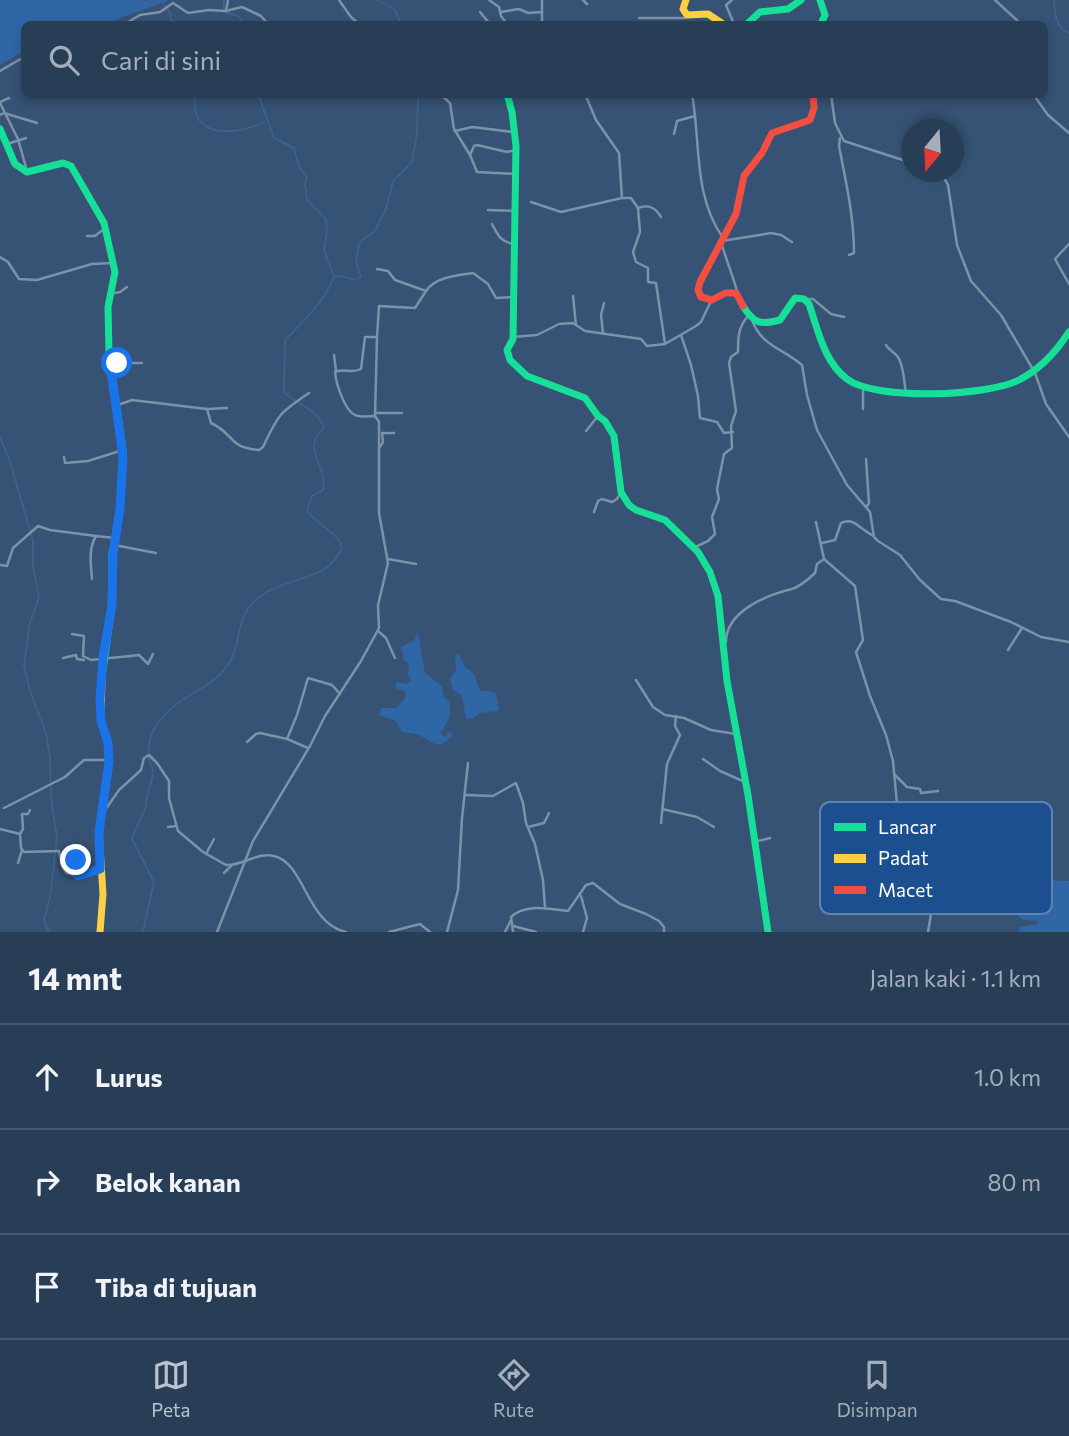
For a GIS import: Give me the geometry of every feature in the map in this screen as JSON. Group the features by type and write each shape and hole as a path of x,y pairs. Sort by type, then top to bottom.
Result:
{"street":[{"path":"226,11 229,0"},
{"path":"339,0 356,21"},
{"path":"489,0 499,7 505,21"},
{"path":"542,0 542,21"},
{"path":"583,0 587,4"},
{"path":"732,0 726,5 733,21"},
{"path":"750,21 760,12 788,9 802,0"},
{"path":"820,0 824,7 822,21"},
{"path":"995,0 1017,21"},
{"path":"683,2 686,21"},
{"path":"130,21 140,15 160,12 173,4 188,13 226,11 242,7 265,21"},
{"path":"500,12 519,9 528,13 542,12"},
{"path":"480,12 488,21"},
{"path":"639,18 708,15 718,21"},
{"path":"0,71 21,59"},
{"path":"9,98 0,102 18,139 27,172"},
{"path":"444,98 450,103 455,131 477,172 516,174"},
{"path":"508,98 516,150 513,337 507,350 510,360 536,380 582,396 605,421 614,436 621,492 631,507 665,520 703,559 718,596 727,681 746,782 768,932"},
{"path":"587,98 596,120 619,153 621,199"},
{"path":"693,98 698,174 707,211 722,240 723,252 730,262 738,295 760,335 770,346 802,365 817,430 847,485 867,506 874,537"},
{"path":"712,300 701,297 699,287 736,214 742,182 747,171 762,153 772,133 810,120 814,108 813,98"},
{"path":"832,98 841,138 839,146 849,211 854,223 854,253 849,255"},
{"path":"1036,98 1048,115 1069,133"},
{"path":"0,115 6,114 37,123"},
{"path":"674,134 677,121 695,116"},
{"path":"455,131 472,127 515,132"},
{"path":"0,129 15,164 27,172 68,163 105,228 116,272 108,307 110,363 123,450 112,605 103,657 100,713 108,743 109,760 100,815 103,894 100,932"},
{"path":"7,144 26,138"},
{"path":"841,138 901,159"},
{"path":"470,155 477,145 507,152 516,150"},
{"path":"946,182 957,245 971,281 1002,315 1035,373 1046,404 1069,437"},
{"path":"531,202 561,212 608,200 631,198 638,208 640,232 633,252 636,262 648,268 648,282 656,283 665,345"},
{"path":"638,208 646,205 658,210 662,217"},
{"path":"488,210 515,211"},
{"path":"492,224 504,243 515,244"},
{"path":"87,236 93,237 105,228"},
{"path":"722,240 771,233 792,242"},
{"path":"1069,244 1055,258 1069,284"},
{"path":"0,257 8,261 19,279 30,281 92,264 113,263"},
{"path":"377,270 388,271 395,280 426,291"},
{"path":"217,932 263,822 378,631 378,605 387,559 379,513 379,422 375,415 379,306 415,308 430,285 473,273 488,284 496,298 514,297"},
{"path":"110,294 127,287"},
{"path":"513,337 537,335 559,324 573,323 585,331 640,338 649,346 665,345 701,322 712,300 726,293 734,292 738,295"},
{"path":"573,296 576,325"},
{"path":"750,318 759,323 776,322 785,316 791,301 798,297 813,299 831,314 844,317"},
{"path":"805,299 837,371 863,387 875,390 906,393 999,388 1035,373 1069,332"},
{"path":"603,333 601,315 604,303"},
{"path":"693,548 708,541 715,534 713,513 719,499 724,454 732,449 731,426 736,411 729,363 738,352 741,324 750,318"},
{"path":"681,334 691,365 700,418 717,422 724,433 733,432"},
{"path":"336,371 359,370 365,337 377,337"},
{"path":"886,345 897,355 901,364 906,393"},
{"path":"334,355 338,389 352,413 358,416 402,413"},
{"path":"110,363 142,363"},
{"path":"863,387 863,409"},
{"path":"207,409 211,423 222,427 235,445 259,450 279,415 293,402 309,393"},
{"path":"115,406 132,400 207,409 227,408"},
{"path":"586,431 598,416"},
{"path":"378,450 383,442 383,433 394,433"},
{"path":"64,457 65,463 89,461 123,450"},
{"path":"866,459 867,506"},
{"path":"594,512 598,501 602,499 612,502 621,492"},
{"path":"822,543 835,540 841,523 853,521 900,555 936,596 977,609 1041,638 1069,642"},
{"path":"816,522 824,559 855,586 863,640 856,652 886,734 899,802"},
{"path":"0,565 7,566 13,548 38,526 96,536 156,553"},
{"path":"92,579 90,549 96,536"},
{"path":"387,559 416,564"},
{"path":"725,648 727,631 737,617 771,594 796,588 815,573 817,564 824,559"},
{"path":"1008,650 1023,628"},
{"path":"378,631 386,638 395,658"},
{"path":"72,634 84,636 83,656 91,660"},
{"path":"63,658 76,655 78,659 125,659 139,655 148,664 153,654"},
{"path":"287,738 308,678 332,685 340,694"},
{"path":"636,680 653,708 665,715 676,716 711,730 737,734"},
{"path":"661,823 667,764 680,736 675,726 676,716"},
{"path":"247,742 257,734 287,738 308,748"},
{"path":"100,815 124,785 141,770 144,758 149,755 169,781 169,798 176,826 182,836 206,854 232,865"},
{"path":"703,759 719,771 746,782"},
{"path":"4,808 65,777 85,760 109,760"},
{"path":"447,932 458,890 468,763"},
{"path":"895,775 907,786 920,789 921,793 938,791"},
{"path":"465,795 493,796 504,792 515,783 520,790 541,870 545,909"},
{"path":"18,863 22,850 21,815 28,814 30,810"},
{"path":"662,810 697,817 714,827"},
{"path":"528,827 544,823 550,813"},
{"path":"168,827 176,826"},
{"path":"0,829 20,834"},
{"path":"754,842 770,838"},
{"path":"206,854 214,839"},
{"path":"78,876 76,860 80,845"},
{"path":"22,850 27,853 59,851 64,871 78,876 100,869"},
{"path":"224,873 232,865 245,860 271,855 281,859 295,874 325,922 346,932"},
{"path":"505,932 513,915 526,908 568,911 586,885 595,884 621,904 659,921 664,932"},
{"path":"580,894 587,918 583,932"},
{"path":"928,932 931,914"},
{"path":"511,923 513,932"},
{"path":"511,923 536,932"},
{"path":"389,932 419,924 430,932"}],"shaded area":[{"path":"0,0 170,0 112,21 21,21 21,53 0,65"},
{"path":"416,634 419,636 425,673 442,686 444,697 449,701 449,718 440,733 445,737 448,732 452,733 452,736 440,744 416,734 402,732 396,721 379,715 381,708 397,708 405,698 406,692 395,688 397,682 407,684 411,680 408,675 409,663 404,660 401,647 415,640"},
{"path":"458,653 465,667 474,674 480,691 496,694 499,711 480,713 466,719 462,696 453,690 450,679 456,671 455,658"},
{"path":"1052,880 1069,881 1069,932 1018,932 1021,927 1037,924 1039,921 1024,920 1015,914 1052,914"}],"waterway":[{"path":"139,0 162,2 172,21"},
{"path":"224,0 224,12 238,16 242,21"},
{"path":"377,0 395,10 400,21"},
{"path":"1054,0 1058,24 1069,33"},
{"path":"194,98 197,116 207,127 215,130 232,131 265,122"},
{"path":"143,932 154,882 132,839 145,808 152,777 149,743 154,730 173,707 223,672 233,656 242,620 253,603 272,589 327,567 336,559 342,548 332,532 307,510 312,496 323,490 322,472 314,443 324,428 317,416 284,392 285,340 319,303 334,277 324,251 326,219 307,200 307,176 300,167 294,148 274,138 259,98"},
{"path":"334,277 356,280 361,277 356,261 359,245 375,231 386,209 393,181 412,162 417,134 418,98"},
{"path":"0,438 9,458 33,541 33,566 39,597 29,626 24,666 46,733 50,758 51,797 57,838 50,897 44,920 49,932"}],"traffic: fast":[{"path":"750,21 760,12 788,9 801,0"},
{"path":"820,0 825,15 822,21"},
{"path":"508,98 516,146 513,339 507,350 510,360 527,376 585,398 614,436 621,492 629,505 665,520 698,552 710,572 718,596 727,681 748,795 768,932"},
{"path":"0,129 15,164 27,172 63,163 71,166 104,223 115,272 108,307 109,353 123,450 120,509 112,554 112,605 102,677"},
{"path":"743,306 758,322 768,322 780,320 795,298 804,299 809,304 827,355 839,372 861,386 906,393 959,393 983,390 1019,380 1047,359 1069,332"}],"traffic: slow":[{"path":"686,0 683,9 687,15 708,14 718,21"},
{"path":"100,932 103,894 99,832 109,762 108,743 101,721 102,677"}],"traffic: jam":[{"path":"743,306 736,293 725,293 712,300 701,297 698,290 700,282 736,214 744,176 762,153 772,133 810,120 814,108 813,98"}],"route":[{"path":"76,860 78,876 100,869 100,815 109,770 108,743 100,713 103,657 112,605 113,554 120,509 123,457 120,422 111,381 110,363 117,363"}]}
